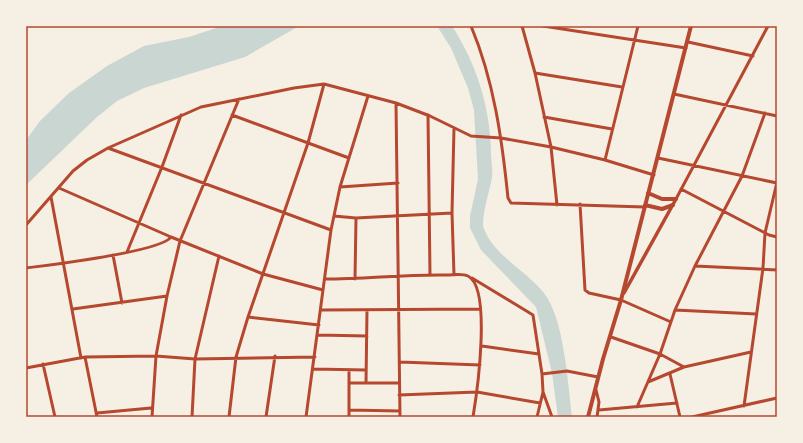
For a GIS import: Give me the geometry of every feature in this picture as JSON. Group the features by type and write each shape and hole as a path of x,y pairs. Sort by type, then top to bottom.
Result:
{"main road":[{"path":"588,417 598,377 622,298 691,26"},
{"path":"648,193 662,199 676,199"},
{"path":"645,206 662,209 673,205"}],"street":[{"path":"471,26 488,74 501,138 508,198 510,203 645,206"},
{"path":"522,26 535,73 551,147 557,204"},
{"path":"543,26 576,28 686,48"},
{"path":"605,160 638,26"},
{"path":"622,298 682,189 768,26"},
{"path":"688,42 753,56"},
{"path":"535,73 622,87"},
{"path":"229,417 236,357 248,316 308,143 324,84"},
{"path":"26,225 80,165 108,148 201,107 294,88 324,84 396,103 428,115 475,138 501,138 551,147 605,160 654,175"},
{"path":"674,94 777,116"},
{"path":"306,417 314,370 331,230 340,187 368,96"},
{"path":"152,417 151,408 156,356 166,296 180,241 239,99"},
{"path":"396,103 400,417"},
{"path":"637,407 660,354 675,310 695,266 742,176 765,113"},
{"path":"127,252 162,167 181,115"},
{"path":"232,115 349,158"},
{"path":"428,115 428,214 430,275"},
{"path":"544,117 612,129"},
{"path":"454,128 452,213 454,275"},
{"path":"108,148 162,167 204,185 331,230"},
{"path":"658,158 777,183 765,233 763,268 744,406"},
{"path":"340,187 398,183"},
{"path":"58,188 180,241 263,274 323,290"},
{"path":"682,189 765,233 777,237"},
{"path":"51,196 63,263 97,415 151,408"},
{"path":"580,204 586,290 589,293 622,298 671,322"},
{"path":"334,216 356,218 398,214 452,213"},
{"path":"355,279 356,218"},
{"path":"26,268 127,252 163,243 171,237"},
{"path":"113,254 122,303"},
{"path":"192,417 195,359 219,256"},
{"path":"695,266 763,268 777,270"},
{"path":"325,279 355,279 398,275 467,275 533,315 542,374 542,392 537,417"},
{"path":"467,275 476,287 480,309 482,346 478,392 473,417"},
{"path":"73,309 166,296"},
{"path":"321,310 480,309"},
{"path":"366,383 367,310"},
{"path":"675,310 756,314"},
{"path":"248,316 319,325"},
{"path":"318,335 367,336"},
{"path":"611,337 660,354 684,367"},
{"path":"482,346 539,354"},
{"path":"647,382 670,374 684,367 751,352"},
{"path":"26,368 83,357 156,356 195,359 275,356 315,357"},
{"path":"266,417 275,356"},
{"path":"400,362 480,365"},
{"path":"43,364 55,417"},
{"path":"314,370 366,370"},
{"path":"349,370 349,417"},
{"path":"542,374 567,371 598,377"},
{"path":"670,374 680,417"},
{"path":"349,383 399,383"},
{"path":"595,391 599,397 599,410 597,417"},
{"path":"399,395 478,392 540,403"},
{"path":"542,392 552,417"},
{"path":"692,417 777,398"},
{"path":"599,410 677,403"},
{"path":"349,410 400,411"}],"shaded area":[{"path":"222,26 299,26 245,57 144,88 117,101 97,117 26,185 26,140 40,121 69,93 107,66 144,46 189,37"},
{"path":"437,26 452,26 475,71 485,103 490,136 492,174 483,226 487,236 494,245 537,285 551,304 561,335 567,370 572,417 558,417 552,373 536,307 481,250 470,228 470,216 478,179 474,110 468,88 451,48"}]}
